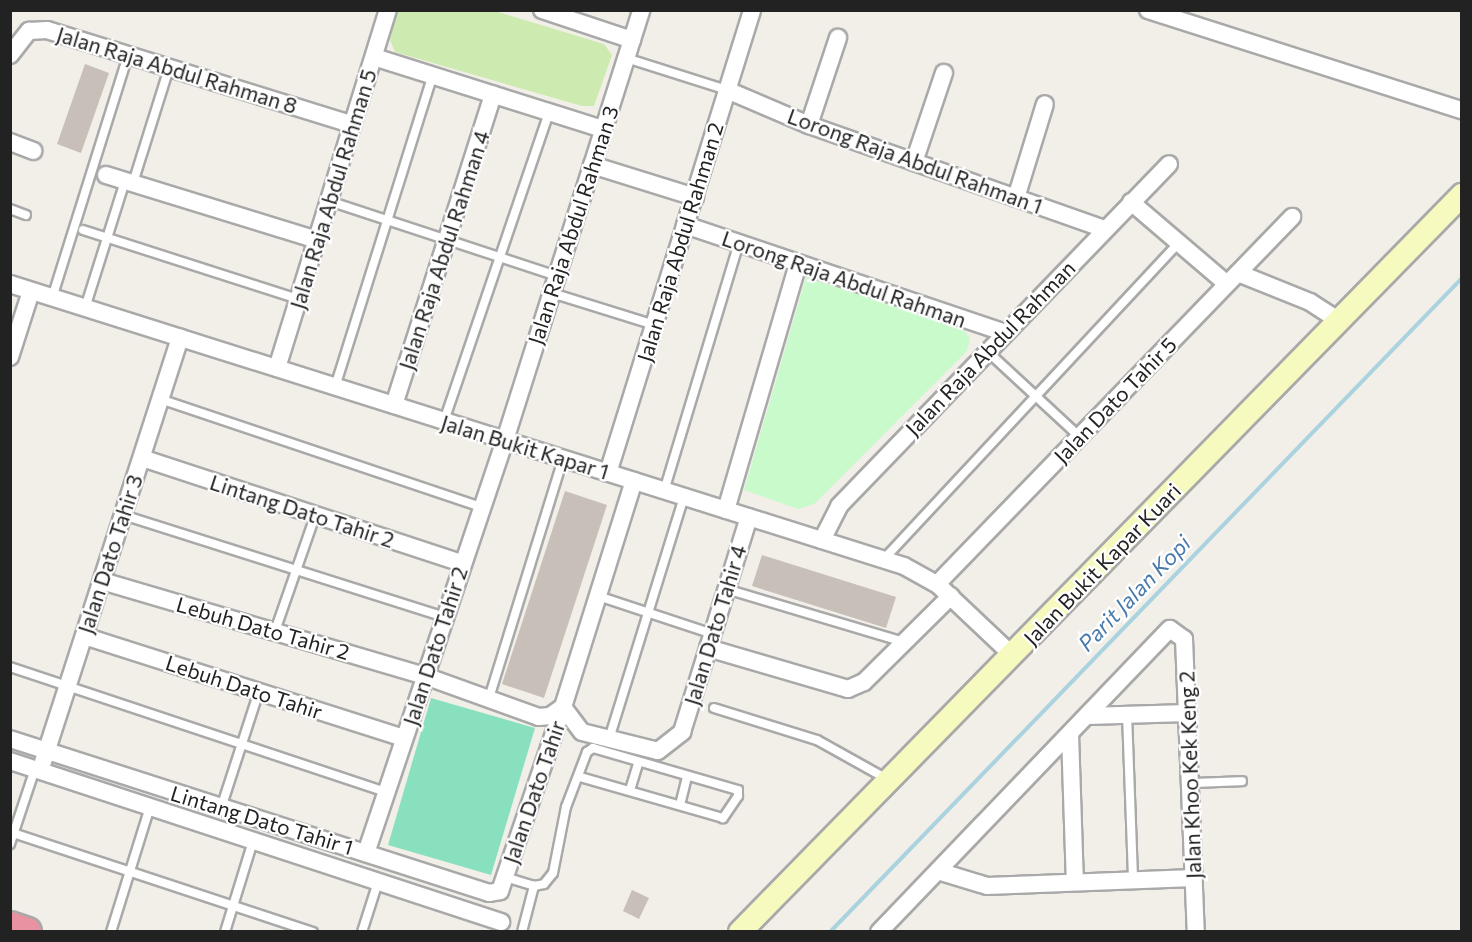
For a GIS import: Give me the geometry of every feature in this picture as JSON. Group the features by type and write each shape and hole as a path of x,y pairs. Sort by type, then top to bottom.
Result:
{"highway":[{"path":"10,926 27,932"}],"street":[{"name":"Jalan Raja Abdul Rahman 5","path":"277,368 388,10"},
{"path":"542,10 632,40"},
{"name":"Jalan Raja Abdul Rahman 3","path":"505,440 641,10"},
{"name":"Jalan Raja Abdul Rahman 2","path":"608,473 752,10"},
{"path":"1148,10 1461,110"},
{"name":"Jalan Raja Abdul Rahman 8","path":"10,55 29,31 47,30 353,125"},
{"path":"809,125 838,38"},
{"path":"374,57 603,129"},
{"path":"914,162 944,72"},
{"name":"Lorong Raja Abdul Rahman 1","path":"727,90 809,125 1105,229"},
{"name":"Jalan Raja Abdul Rahman 4","path":"394,405 493,94"},
{"path":"1016,198 1046,104"},
{"path":"10,142 33,151"},
{"name":"Jalan Raja Abdul Rahman","path":"822,540 839,506 1003,332 1169,164"},
{"path":"592,165 695,197"},
{"path":"106,176 317,240"},
{"name":"Jalan Bukit Kapar Kuari","path":"740,932 1461,195"},
{"path":"1131,202 1179,243 1233,279 1310,302 1339,321"},
{"name":"Jalan Dato Tahir 5","path":"938,584 1292,217"},
{"name":"Lorong Raja Abdul Rahman","path":"686,225 1003,332"},
{"path":"726,510 798,263"},
{"name":"Jalan Bukit Kapar 1","path":"10,284 883,560 938,584 1012,655"},
{"path":"11,355 31,291"},
{"name":"Jalan Dato Tahir 3","path":"38,770 68,686 180,338"},
{"name":"Jalan Dato Tahir 2","path":"366,853 480,507 505,440"},
{"name":"Lintang Dato Tahir 2","path":"142,458 462,563"},
{"name":"Jalan Dato Tahir","path":"502,884 563,707 634,481"},
{"name":"Jalan Dato Tahir 4","path":"609,739 658,751 682,732 749,517"},
{"name":"Lebuh Dato Tahir 2","path":"102,581 425,676 539,717 550,717 563,707"},
{"path":"710,641 848,689 864,682 951,596"},
{"name":"Jalan Khoo Kek Keng 2","path":"1087,716 1170,629 1184,639 1196,932"},
{"name":"Lebuh Dato Tahir","path":"84,636 404,738"},
{"path":"563,707 582,732 609,739"},
{"path":"879,932 1087,716 1188,713"},
{"path":"1070,734 1075,882"},
{"name":"Lintang Dato Tahir 1","path":"10,739 489,893 502,884"},
{"path":"10,761 378,882 500,927 502,884"},
{"path":"938,871 987,886 1194,878"}],"lane":[{"path":"52,298 128,55"},
{"path":"626,58 727,90"},
{"path":"85,308 107,238 169,68"},
{"path":"335,387 433,75"},
{"path":"444,421 549,112"},
{"path":"329,201 557,276"},
{"path":"10,209 26,215"},
{"path":"83,230 298,298"},
{"path":"664,490 739,243"},
{"path":"883,560 1179,243"},
{"path":"552,293 655,325"},
{"path":"987,351 1080,437"},
{"path":"160,399 480,507"},
{"path":"489,698 563,459"},
{"path":"609,739 684,497"},
{"path":"123,515 444,617"},
{"path":"275,631 315,516"},
{"path":"726,589 904,642"},
{"path":"598,596 648,612 710,641"},
{"path":"10,667 386,792"},
{"path":"221,808 259,691"},
{"path":"714,708 817,740 890,781"},
{"path":"1127,714 1133,879"},
{"path":"502,884 534,886 544,884 552,873 566,807 580,777 587,752 593,748 638,764 738,790 738,796 723,818 580,777"},
{"path":"630,790 638,764"},
{"path":"10,844 12,833 38,770"},
{"path":"680,805 687,776"},
{"path":"1191,783 1242,781"},
{"path":"111,932 150,807"},
{"path":"12,833 313,932"},
{"path":"225,932 253,841"},
{"path":"362,932 378,882"},
{"path":"522,932 534,886"}],"green space":[{"path":"397,10 495,11 604,44 612,55 594,106 582,106 395,52 390,40"},
{"path":"806,277 962,328 970,338 967,351 814,504 798,509 744,490"},
{"path":"431,698 535,728 491,875 388,845"}],"building":[{"path":"85,64 109,73 81,153 57,144"},
{"path":"565,491 607,505 544,698 502,684"},
{"path":"762,555 896,597 886,628 752,586"},
{"path":"632,890 649,898 639,919 623,911"}],"waterway":[{"name":"Parit Jalan Kopi","path":"830,932 1462,278"}]}
